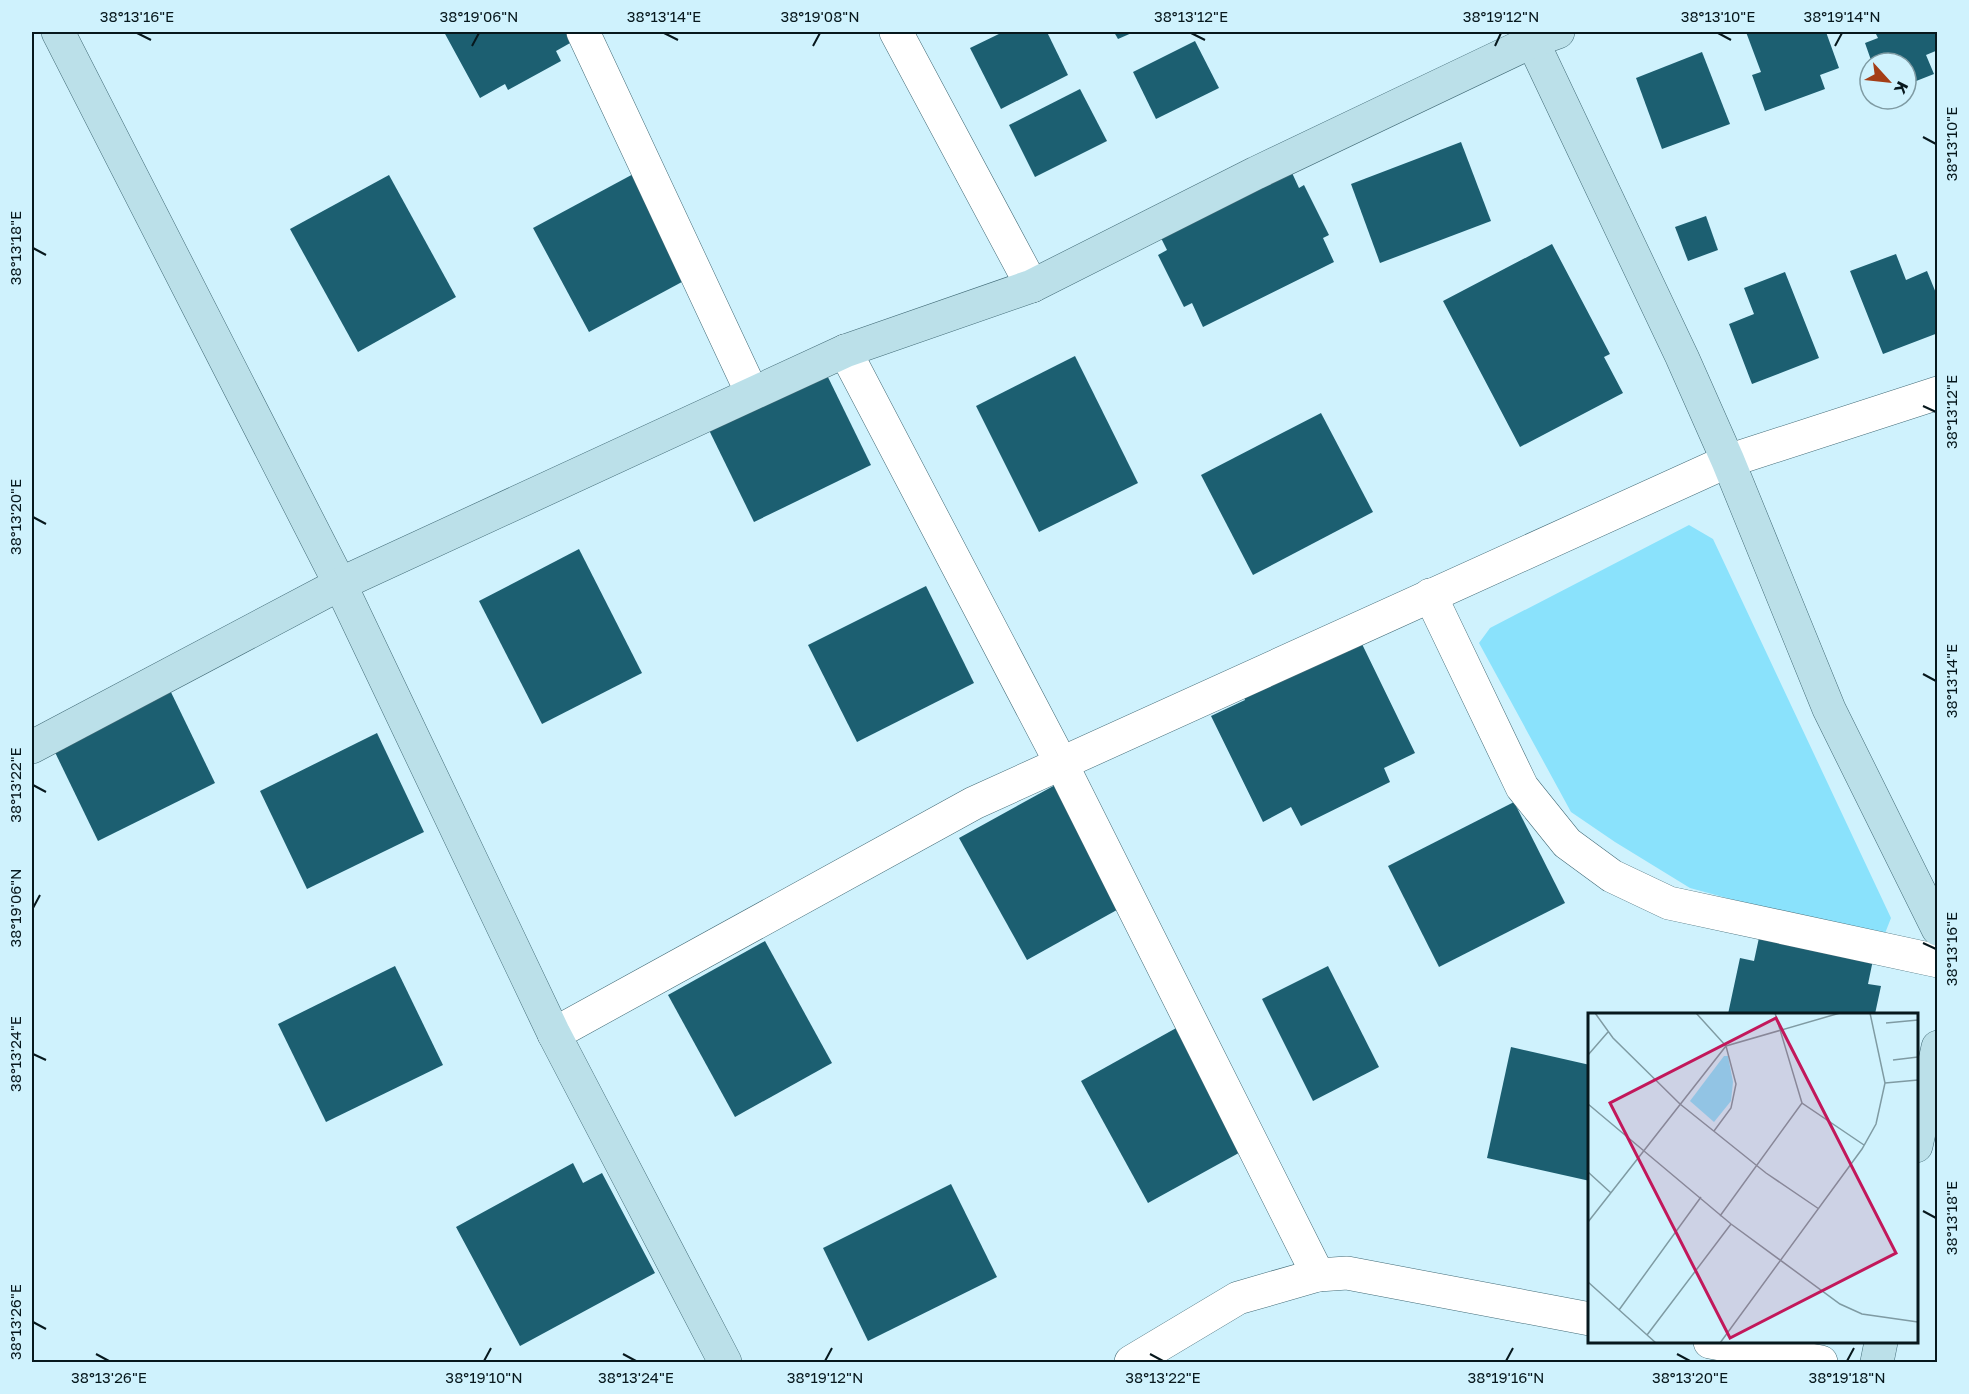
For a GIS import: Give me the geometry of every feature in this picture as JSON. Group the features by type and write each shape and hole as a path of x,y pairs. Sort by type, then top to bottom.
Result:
{"street":[{"path":"58,32 340,584 554,1034 724,1362"},
{"path":"583,32 752,393"},
{"path":"896,32 1032,286"},
{"path":"32,747 340,584 845,351 1032,286 1256,173 1540,35 1728,461 1829,709 1938,929"},
{"path":"845,351 1062,765 1318,1275"},
{"path":"554,1034 974,803 1728,461 1938,393"},
{"path":"1430,595 1522,787 1567,843 1612,876 1669,903 1938,962"},
{"path":"1918,1141 1938,1047"},
{"path":"1131,1362 1238,1298 1318,1275 1347,1273 1588,1319"},
{"path":"1721,1343 1821,1362"},
{"path":"1877,1362 1881,1343"}],"shaded area":[{"path":"1689,525 1713,539 1891,918 1880,946 1808,920 1690,888 1571,812 1479,643 1490,628"}],"building":[{"path":"444,32 575,32 579,38 556,51 561,61 508,90 505,84 480,98"},
{"path":"1003,32 1047,32 1068,75 1001,109 970,48"},
{"path":"1114,32 1134,32 1118,39"},
{"path":"1746,32 1826,32 1839,68 1820,75 1825,89 1765,111 1752,75 1761,72"},
{"path":"1875,32 1936,32 1938,50 1926,55 1934,74 1918,80 1918,51 1868,51 1865,43 1878,38"},
{"path":"1195,41 1219,88 1156,119 1133,72"},
{"path":"1702,52 1730,124 1662,149 1636,78"},
{"path":"1080,89 1107,141 1035,177 1009,125"},
{"path":"1461,142 1491,221 1380,263 1351,184"},
{"path":"1287,162 1299,188 1304,185 1329,235 1323,238 1334,262 1203,327 1192,303 1184,307 1158,255 1167,250 1156,228"},
{"path":"637,172 693,276 589,332 533,228"},
{"path":"389,175 456,297 358,352 290,229"},
{"path":"1706,216 1718,250 1688,261 1675,227"},
{"path":"1552,244 1610,354 1604,357 1623,393 1520,447 1443,301"},
{"path":"1896,254 1906,280 1927,271 1938,298 1938,333 1883,354 1850,271"},
{"path":"1785,272 1819,358 1752,384 1729,324 1754,314 1744,288"},
{"path":"1075,356 1138,483 1039,532 976,406"},
{"path":"824,369 871,465 754,522 707,426"},
{"path":"1321,413 1373,512 1253,575 1201,475"},
{"path":"579,549 642,673 542,724 479,601"},
{"path":"926,586 974,683 857,742 808,645"},
{"path":"1362,644 1415,753 1384,768 1390,782 1301,826 1291,807 1263,822 1211,716 1245,700 1239,687"},
{"path":"167,684 215,783 98,841 50,742"},
{"path":"377,733 424,832 307,889 260,791"},
{"path":"1057,784 1124,906 1027,960 959,838"},
{"path":"1514,802 1565,903 1439,967 1388,866"},
{"path":"1760,933 1874,955 1868,984 1881,986 1875,1013 1728,1013 1740,958 1754,961"},
{"path":"765,941 832,1063 735,1117 668,995"},
{"path":"395,966 443,1065 326,1122 278,1024"},
{"path":"1328,966 1379,1067 1313,1101 1262,999"},
{"path":"1178,1027 1246,1149 1148,1203 1081,1081"},
{"path":"1511,1047 1588,1065 1588,1181 1487,1158"},
{"path":"573,1163 583,1183 602,1173 655,1273 520,1346 456,1227"},
{"path":"951,1184 997,1277 868,1341 823,1248"}]}
